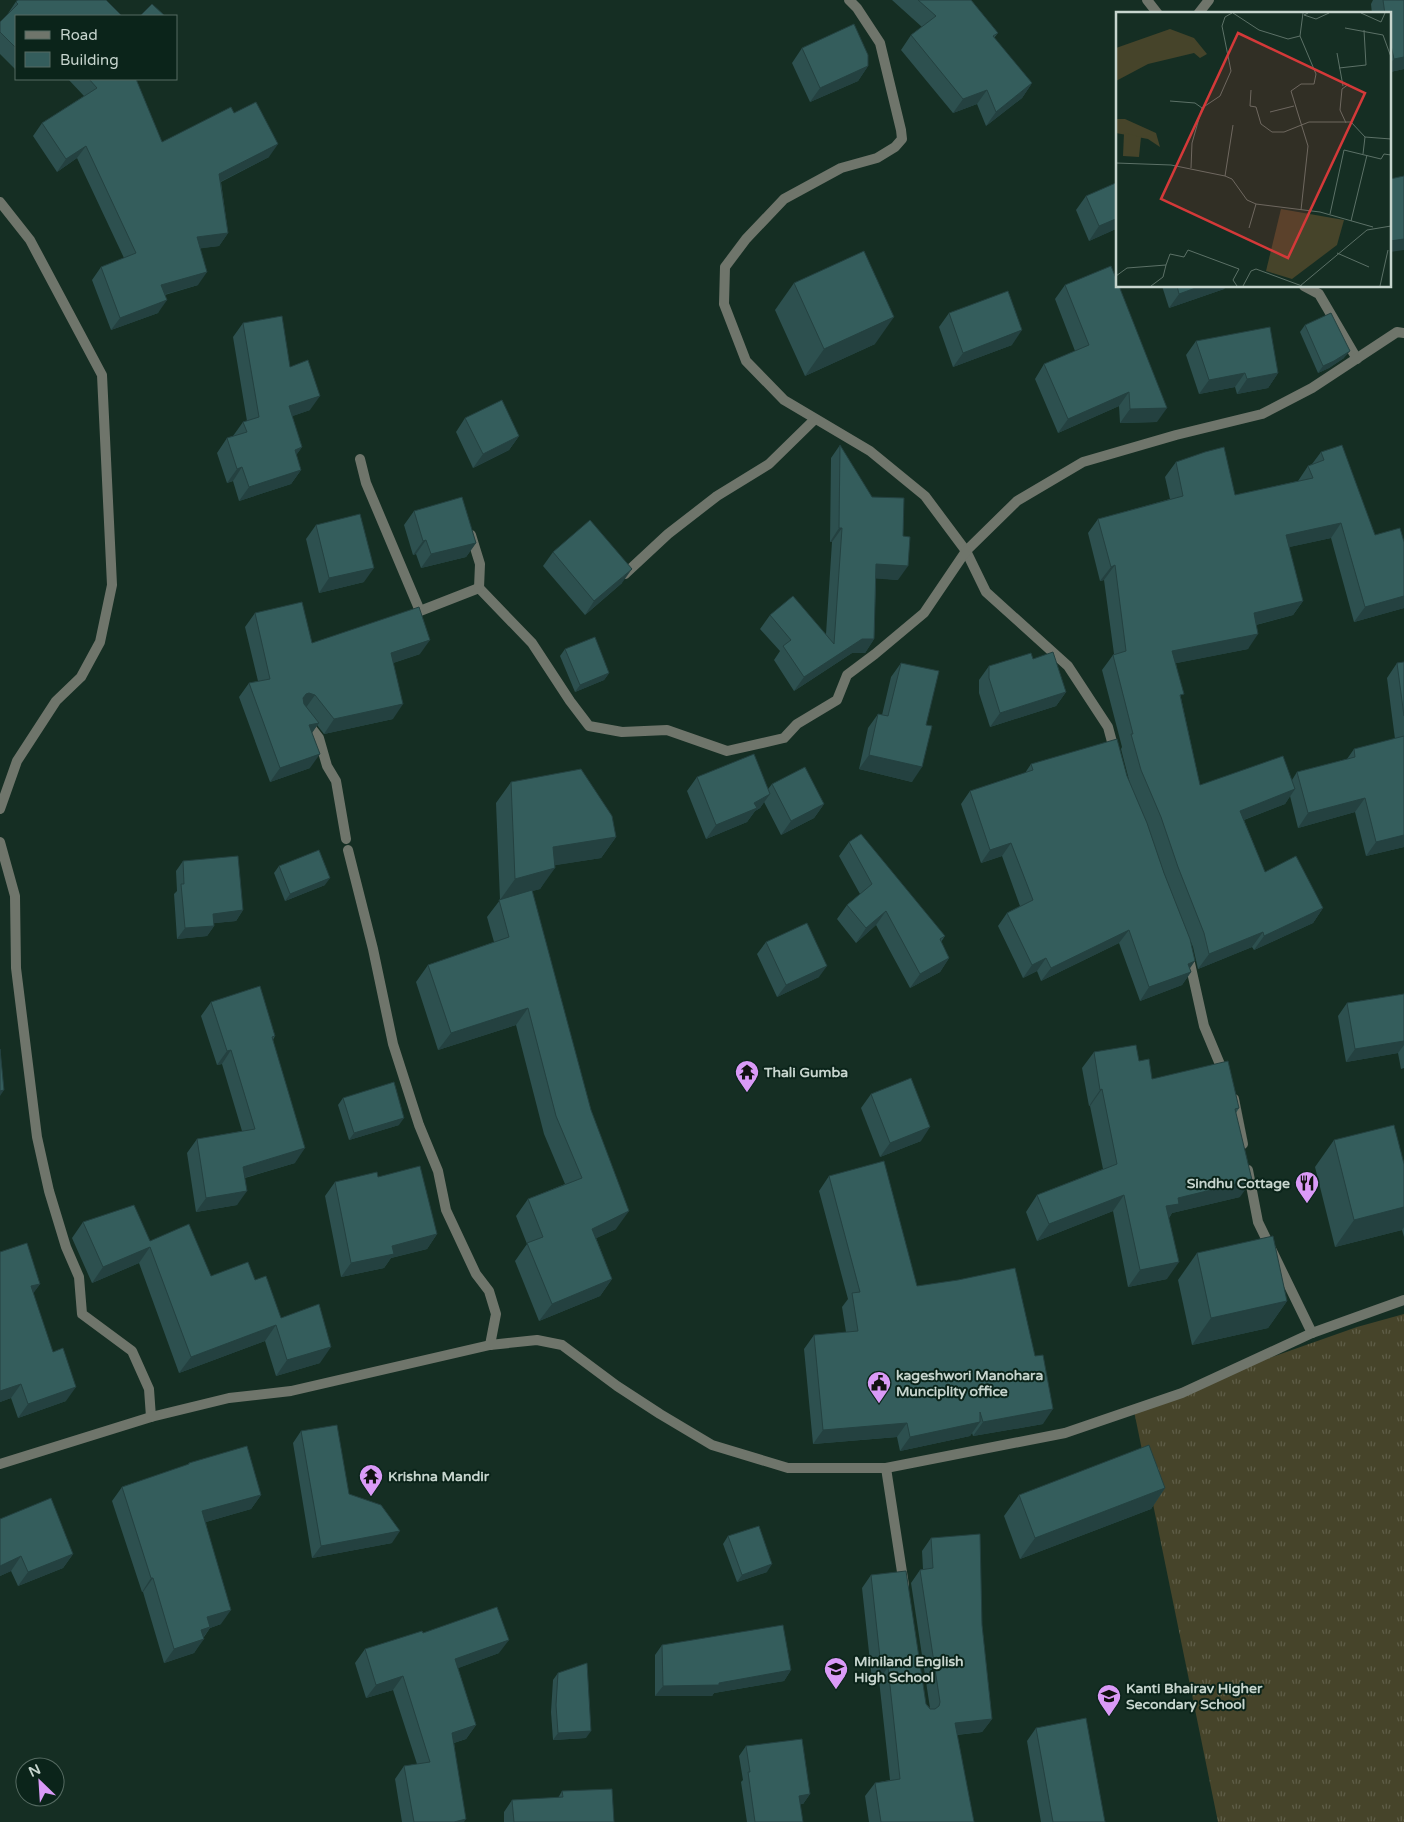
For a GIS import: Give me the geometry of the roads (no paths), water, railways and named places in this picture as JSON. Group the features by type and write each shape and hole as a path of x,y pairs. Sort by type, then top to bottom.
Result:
{"street":[{"path":"850,0 880,43 902,140 895,147 877,158 841,168 784,199 746,239 725,267 724,304 746,361 784,400 870,451 925,496 966,551 986,592 1068,666 1108,727 1117,761"},
{"path":"1147,0 1156,12"},
{"path":"1200,12 1209,0"},
{"path":"0,202 30,240 102,375 112,585 100,642 81,677 56,701 17,761 0,809"},
{"path":"1308,288 1319,294 1357,359"},
{"path":"468,527 480,564 478,588 532,643 570,701 589,726 622,732 667,730 726,751 784,738 797,724 837,700 847,675 924,613 966,551 1017,501 1083,462 1176,435 1262,414 1312,388 1397,332 1404,333"},
{"path":"625,574 668,534 717,496 769,464 815,419"},
{"path":"360,459 366,483 420,611 478,588"},
{"path":"300,714 319,738 327,766 336,781 346,839"},
{"path":"0,842 15,896 16,968 37,1137 49,1191 66,1247 79,1277 82,1314 132,1351 149,1389 151,1418"},
{"path":"348,850 373,949 393,1044 419,1125 438,1170 446,1210 476,1274 489,1291 496,1314 490,1345"},
{"path":"1184,942 1188,950 1204,1026 1235,1103 1258,1222 1312,1334"},
{"path":"0,1464 151,1418 229,1398 291,1391 490,1345 537,1340 562,1345 631,1396 712,1444 788,1468 886,1468 1065,1433 1182,1393 1312,1334 1404,1300"},
{"path":"886,1468 905,1592"}],"place":[{"name":"Thali Gumba","path":"747,1093"},
{"name":"Sindhu Cottage","path":"1307,1204"},
{"name":"kageshwori Manohara Munciplity office","path":"879,1404"},
{"name":"Krishna Mandir","path":"371,1497"},
{"name":"Miniland English High School","path":"836,1690"},
{"name":"Kanti Bhairav Higher Secondary School","path":"1109,1717"}]}
